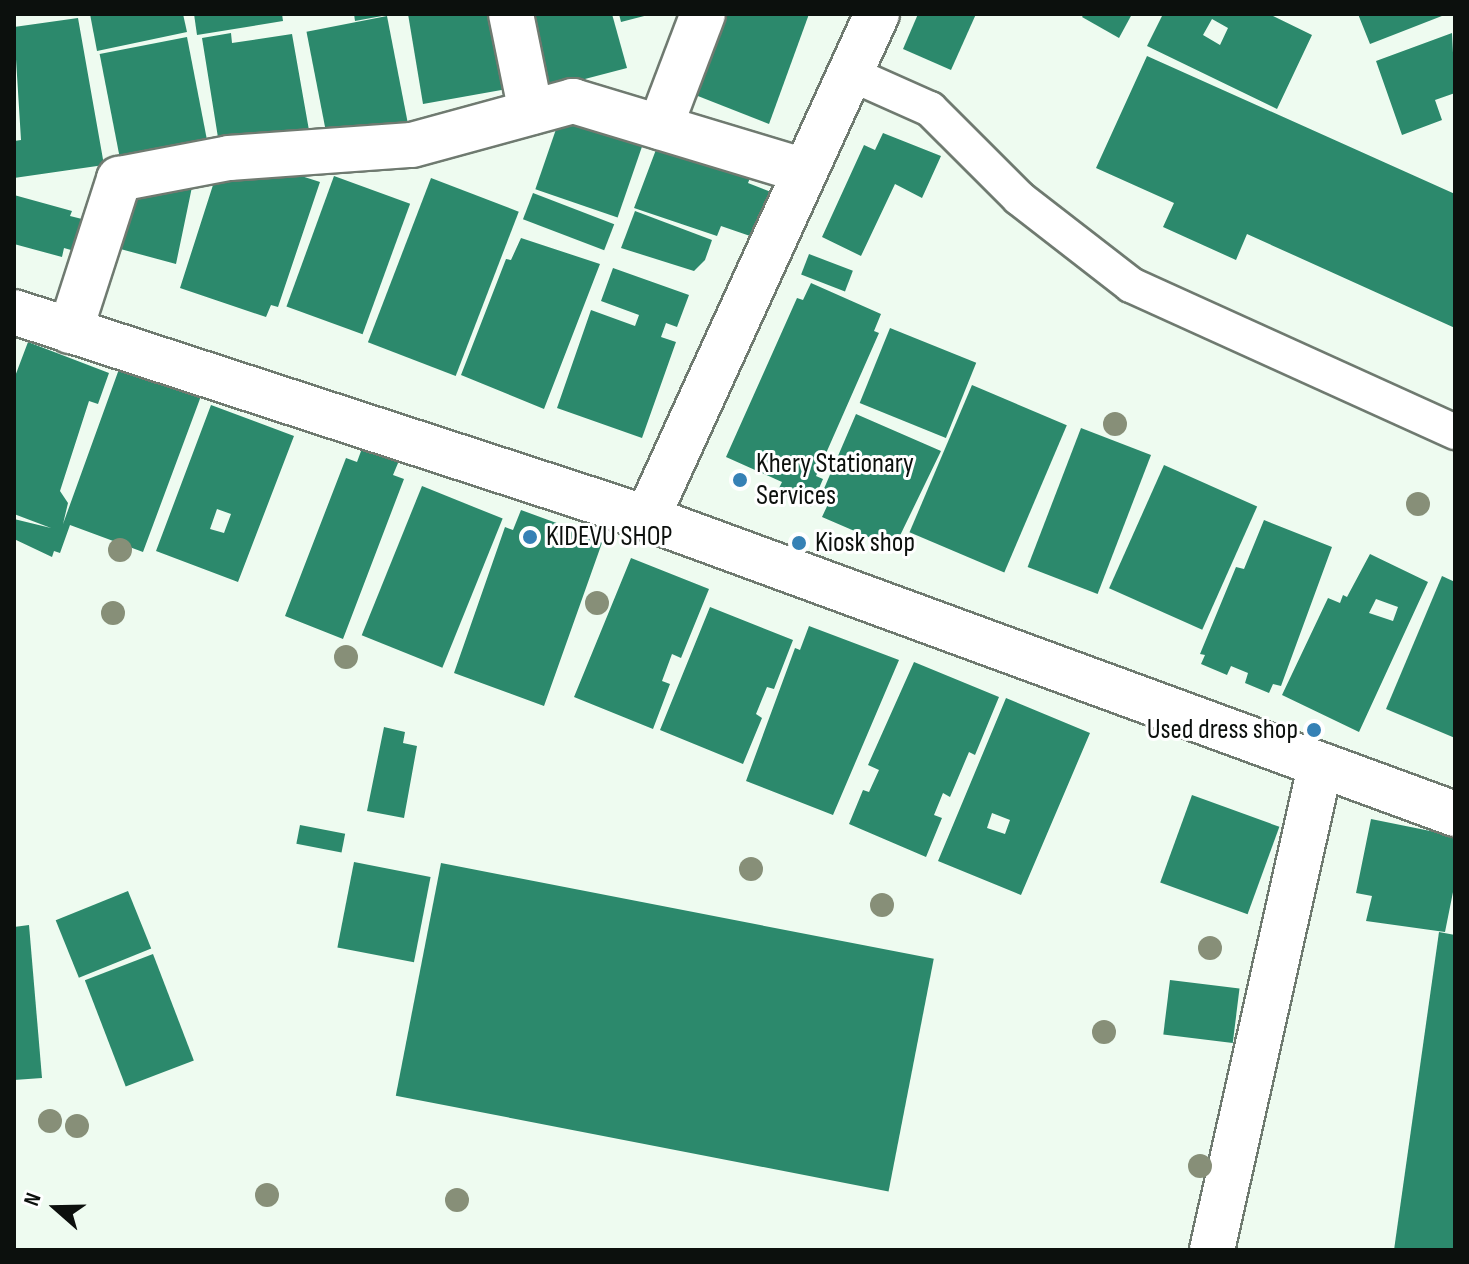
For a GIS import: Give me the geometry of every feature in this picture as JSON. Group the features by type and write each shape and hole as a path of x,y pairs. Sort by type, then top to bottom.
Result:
{"street":[{"path":"511,14 531,112"},
{"path":"660,127 703,14"},
{"path":"647,518 802,170 877,14"},
{"path":"70,331 119,179 229,158 412,145 573,101 802,170"},
{"path":"14,312 647,518 1455,814"},
{"path":"1212,1250 1320,765"}],"lane":[{"path":"849,73 930,109 1019,198 1131,285 1455,432"}],"building":[{"path":"90,14 183,14 187,32 97,51"},
{"path":"194,14 282,14 283,21 197,35"},
{"path":"354,14 382,14 382,16 355,21"},
{"path":"408,14 495,14 507,89 423,104"},
{"path":"519,14 612,14 627,68 539,91"},
{"path":"619,14 648,14 648,15 621,22"},
{"path":"710,14 809,14 769,124 680,89"},
{"path":"918,14 976,14 951,70 903,49"},
{"path":"1084,14 1132,14 1119,38 1082,17"},
{"path":"1163,14 1269,14 1312,35 1277,109 1147,46","holes":["1212,19 1228,28 1220,45 1203,35"]},
{"path":"1358,14 1447,14 1370,44"},
{"path":"387,16 408,126 328,142 307,32"},
{"path":"78,18 104,165 14,178 14,141 21,140 14,27"},
{"path":"231,33 232,43 292,34 310,136 220,150 202,38"},
{"path":"1452,33 1455,93 1435,100 1442,120 1402,135 1376,61"},
{"path":"187,37 209,149 121,166 100,54"},
{"path":"1147,56 1455,194 1455,328 1247,234 1236,260 1163,227 1174,203 1096,168"},
{"path":"564,106 646,134 618,218 535,189"},
{"path":"883,133 941,156 922,198 895,184 861,256 822,237 864,145 875,150"},
{"path":"660,139 752,173 748,183 771,192 753,237 721,226 717,236 634,208"},
{"path":"221,160 264,164 320,182 278,307 271,305 266,317 180,288"},
{"path":"334,176 410,204 363,334 286,307"},
{"path":"431,178 519,212 456,376 368,342"},
{"path":"166,180 192,187 176,264 113,247 129,188 162,195"},
{"path":"533,193 614,224 604,250 523,219"},
{"path":"14,195 72,211 70,216 86,220 78,252 64,248 62,257 14,244"},
{"path":"635,211 712,240 705,260 694,271 621,248"},
{"path":"521,238 600,264 544,409 461,375 506,259 511,260"},
{"path":"809,254 853,271 845,291 801,275"},
{"path":"613,268 689,295 677,327 666,323 661,337 676,342 642,438 557,408 591,310 635,326 639,315 601,301"},
{"path":"811,283 881,314 874,331 879,333 816,476 823,479 811,507 777,492 782,482 726,457 797,298 803,300"},
{"path":"890,328 976,363 946,438 860,403"},
{"path":"28,342 109,373 98,404 89,401 60,491 68,503 63,524 123,358 204,388 143,552 70,525 60,553 54,551 52,557 14,539 14,519 51,528 14,514 14,379"},
{"path":"972,385 1067,425 1004,573 909,532"},
{"path":"211,405 294,436 238,582 156,551","holes":["217,509 231,514 224,533 210,529"]},
{"path":"856,414 941,451 894,548 822,517 829,502 820,498"},
{"path":"1081,428 1151,455 1098,594 1028,567"},
{"path":"364,443 401,456 393,475 404,479 343,639 285,616 346,458 357,462"},
{"path":"1164,465 1257,506 1202,630 1109,588"},
{"path":"422,486 503,519 442,668 362,635"},
{"path":"521,510 603,540 544,706 454,673 505,527 513,530"},
{"path":"1264,520 1332,547 1281,686 1273,684 1269,693 1245,683 1248,673 1231,666 1227,675 1201,664 1205,655 1200,654 1236,567 1244,569"},
{"path":"1370,554 1428,582 1359,732 1282,695 1328,598 1340,603 1343,595 1347,597","holes":["1376,599 1398,607 1393,621 1369,613"]},
{"path":"631,558 709,589 681,658 672,654 662,681 670,684 653,729 574,697"},
{"path":"1442,576 1455,582 1455,738 1386,709"},
{"path":"710,607 793,640 774,689 767,687 756,714 762,718 743,764 660,730"},
{"path":"809,626 899,660 833,815 746,781 795,648 800,650"},
{"path":"914,662 999,697 975,755 969,752 950,797 943,793 934,815 942,818 926,857 849,824 863,790 869,792 879,770 868,765"},
{"path":"1006,698 1090,733 1021,895 938,861","holes":["992,813 1010,820 1005,834 987,828"]},
{"path":"384,727 405,732 403,743 417,746 404,818 367,811"},
{"path":"1192,795 1279,827 1248,914 1160,882"},
{"path":"1371,819 1455,836 1455,882 1445,932 1366,921 1372,896 1356,893"},
{"path":"300,825 345,834 342,852 296,844"},
{"path":"354,862 431,877 414,962 337,947"},
{"path":"441,863 934,959 889,1191 396,1096"},
{"path":"128,891 151,948 79,978 56,920"},
{"path":"29,925 42,1078 14,1080 14,927"},
{"path":"1439,932 1455,935 1455,1250 1394,1250"},
{"path":"153,954 194,1060 126,1087 85,980"},
{"path":"1170,980 1239,989 1233,1043 1163,1035"}],"place":[{"name":"Khery Stationary Services","path":"740,480"},
{"name":"KIDEVU SHOP","path":"530,537"},
{"name":"Kiosk shop","path":"799,543"},
{"name":"Used dress shop","path":"1314,730"}]}
